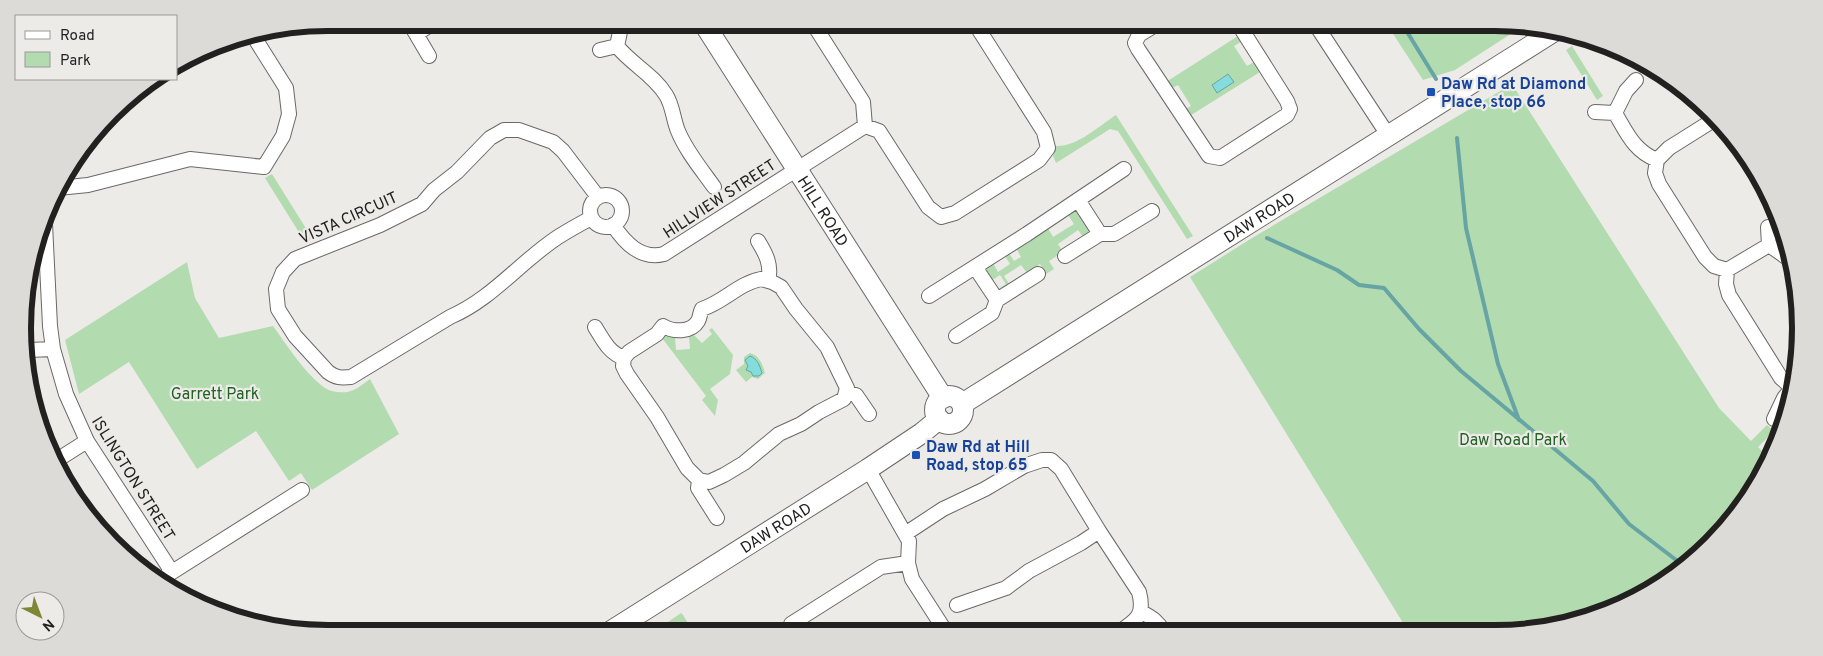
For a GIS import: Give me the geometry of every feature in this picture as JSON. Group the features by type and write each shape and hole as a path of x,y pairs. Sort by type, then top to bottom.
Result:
{"street":[{"path":"414,31 429,56"},
{"path":"619,31 617,46 624,55 654,80 666,94 673,110 678,132 714,187"},
{"name":"HILL ROAD","path":"710,31 796,169 953,401"},
{"path":"818,31 863,102 865,126 879,131 928,207 941,217 955,213 1039,160 1048,148 1044,132 980,31"},
{"path":"1145,31 1139,35 1135,42 1138,49 1209,156 1220,158 1287,115 1290,109 1244,31"},
{"path":"1320,31 1388,135"},
{"name":"DAW ROAD","path":"621,625 922,433 939,419 936,407 940,400 953,401 1546,36"},
{"path":"67,187 88,185 190,159 264,168 284,136 288,114 286,88 256,40"},
{"path":"600,50 617,46"},
{"path":"1615,113 1626,91 1636,80"},
{"path":"1595,112 1615,113"},
{"path":"1615,113 1636,147 1647,156 1658,160"},
{"path":"1709,123 1669,148 1658,160 1655,173 1659,184 1705,258 1714,266 1727,270 1769,245"},
{"name":"HILLVIEW STREET","path":"613,225 630,246 643,254 654,256 664,254 865,126"},
{"name":"VISTA CIRCUIT","path":"592,218 557,238 493,291 466,310 450,316 351,377 334,377 328,372 295,336 278,310 276,289 283,272 296,259 380,225 422,204 434,190 456,172 490,138 504,130 519,130 552,142 563,151 598,197"},
{"path":"929,296 1124,169"},
{"path":"608,196 620,205 620,218 613,225 598,225 592,218 590,213 592,204 598,197 608,196"},
{"path":"1078,200 1100,234"},
{"path":"1065,256 1100,234 1114,234 1152,210"},
{"path":"1768,227 1769,245"},
{"name":"ISLINGTON STREET","path":"46,237 50,326 53,349 66,394 87,441 172,572"},
{"path":"758,241 769,263 770,273 768,281"},
{"path":"1769,245 1783,254"},
{"path":"976,267 997,300"},
{"path":"1727,270 1726,284 1729,295 1781,378 1786,383"},
{"path":"956,336 992,313 997,300 1038,274"},
{"path":"762,279 768,281 781,287 827,347 847,388 844,399 801,424 779,434 744,463 724,475 710,482 698,480 687,468 657,416 627,374 623,366 624,358 629,352 657,334 663,326 669,329 687,329 698,322 702,309 715,305 751,281 762,279"},
{"path":"595,327 610,350 624,358"},
{"path":"32,350 53,349"},
{"path":"846,393 856,395 869,414"},
{"path":"1774,419 1783,400"},
{"path":"61,457 87,441"},
{"path":"906,534 943,509 986,489 1024,466 1042,460 1051,460 1061,469 1139,592 1142,612 1129,625"},
{"path":"868,469 909,541 908,563 912,579 942,625"},
{"path":"698,480 698,488 717,518"},
{"path":"165,576 302,490"},
{"path":"957,605 1006,588 1029,571 1099,531"},
{"path":"791,624 881,567 908,563"},
{"path":"1142,612 1150,616 1159,625"}],"green space":[{"path":"1391,31 1514,32 1455,70 1423,80"},
{"path":"1238,36 1241,42 1234,46 1247,66 1254,62 1260,72 1188,117 1184,110 1191,106 1178,85 1170,89 1166,82"},
{"path":"1572,46 1603,96 1597,100 1566,50"},
{"name":"Daw Road Park","path":"1512,84 1719,408 1751,441 1767,425 1773,430 1772,432 1758,447 1764,453 1761,459 1742,493 1718,524 1676,563 1660,575 1626,594 1572,615 1534,622 1495,625 1404,625 1190,277 1252,238"},
{"path":"1116,115 1193,236 1187,239 1118,131 1110,129 1056,163 1053,156 1056,146 1080,140"},
{"path":"272,174 312,238 305,242 265,178"},
{"path":"1076,210 1091,231 1090,234 1084,238 1078,230 1058,244 1063,252 1049,261 1054,269 1046,274 1040,264 1027,273 1021,265 1004,276 1010,285 998,292 997,290 1006,284 1000,275 991,281 985,272 987,267 993,263 998,272 1010,264 1005,256 1009,253 1014,261 1021,257 1016,248 1048,228 1053,237 1074,224 1068,215"},
{"name":"Garrett Park","path":"187,262 195,298 219,338 273,326 304,367 327,389 338,392 350,391 370,379 399,434 312,490 301,473 289,481 256,431 197,469 129,362 79,394 65,340"},
{"path":"712,328 733,355 730,374 710,389 718,400 715,416 702,400 706,396 662,338 665,335 675,337 676,350 690,349 689,336 693,334 702,343 712,334 709,330"},
{"path":"750,353 758,358 765,373 758,379 752,377 746,382 736,370 744,364 744,357"},
{"path":"681,613 689,625 666,625"}],"water":[{"path":"1228,74 1234,82 1217,93 1212,85"},
{"path":"750,356 759,365 762,373 759,376 753,376 751,372 746,370 748,366 745,360"}],"waterway":[{"path":"1407,31 1436,79"},
{"path":"1457,138 1466,228 1498,364 1519,420"},
{"path":"1267,238 1337,270 1359,285 1384,288 1419,329 1461,371 1593,481 1629,524 1678,561"}],"place":[{"name":"Daw Rd at Diamond Place, stop 66","path":"1431,92"},
{"name":"Daw Rd at Hill Road, stop 65","path":"916,455"}]}
